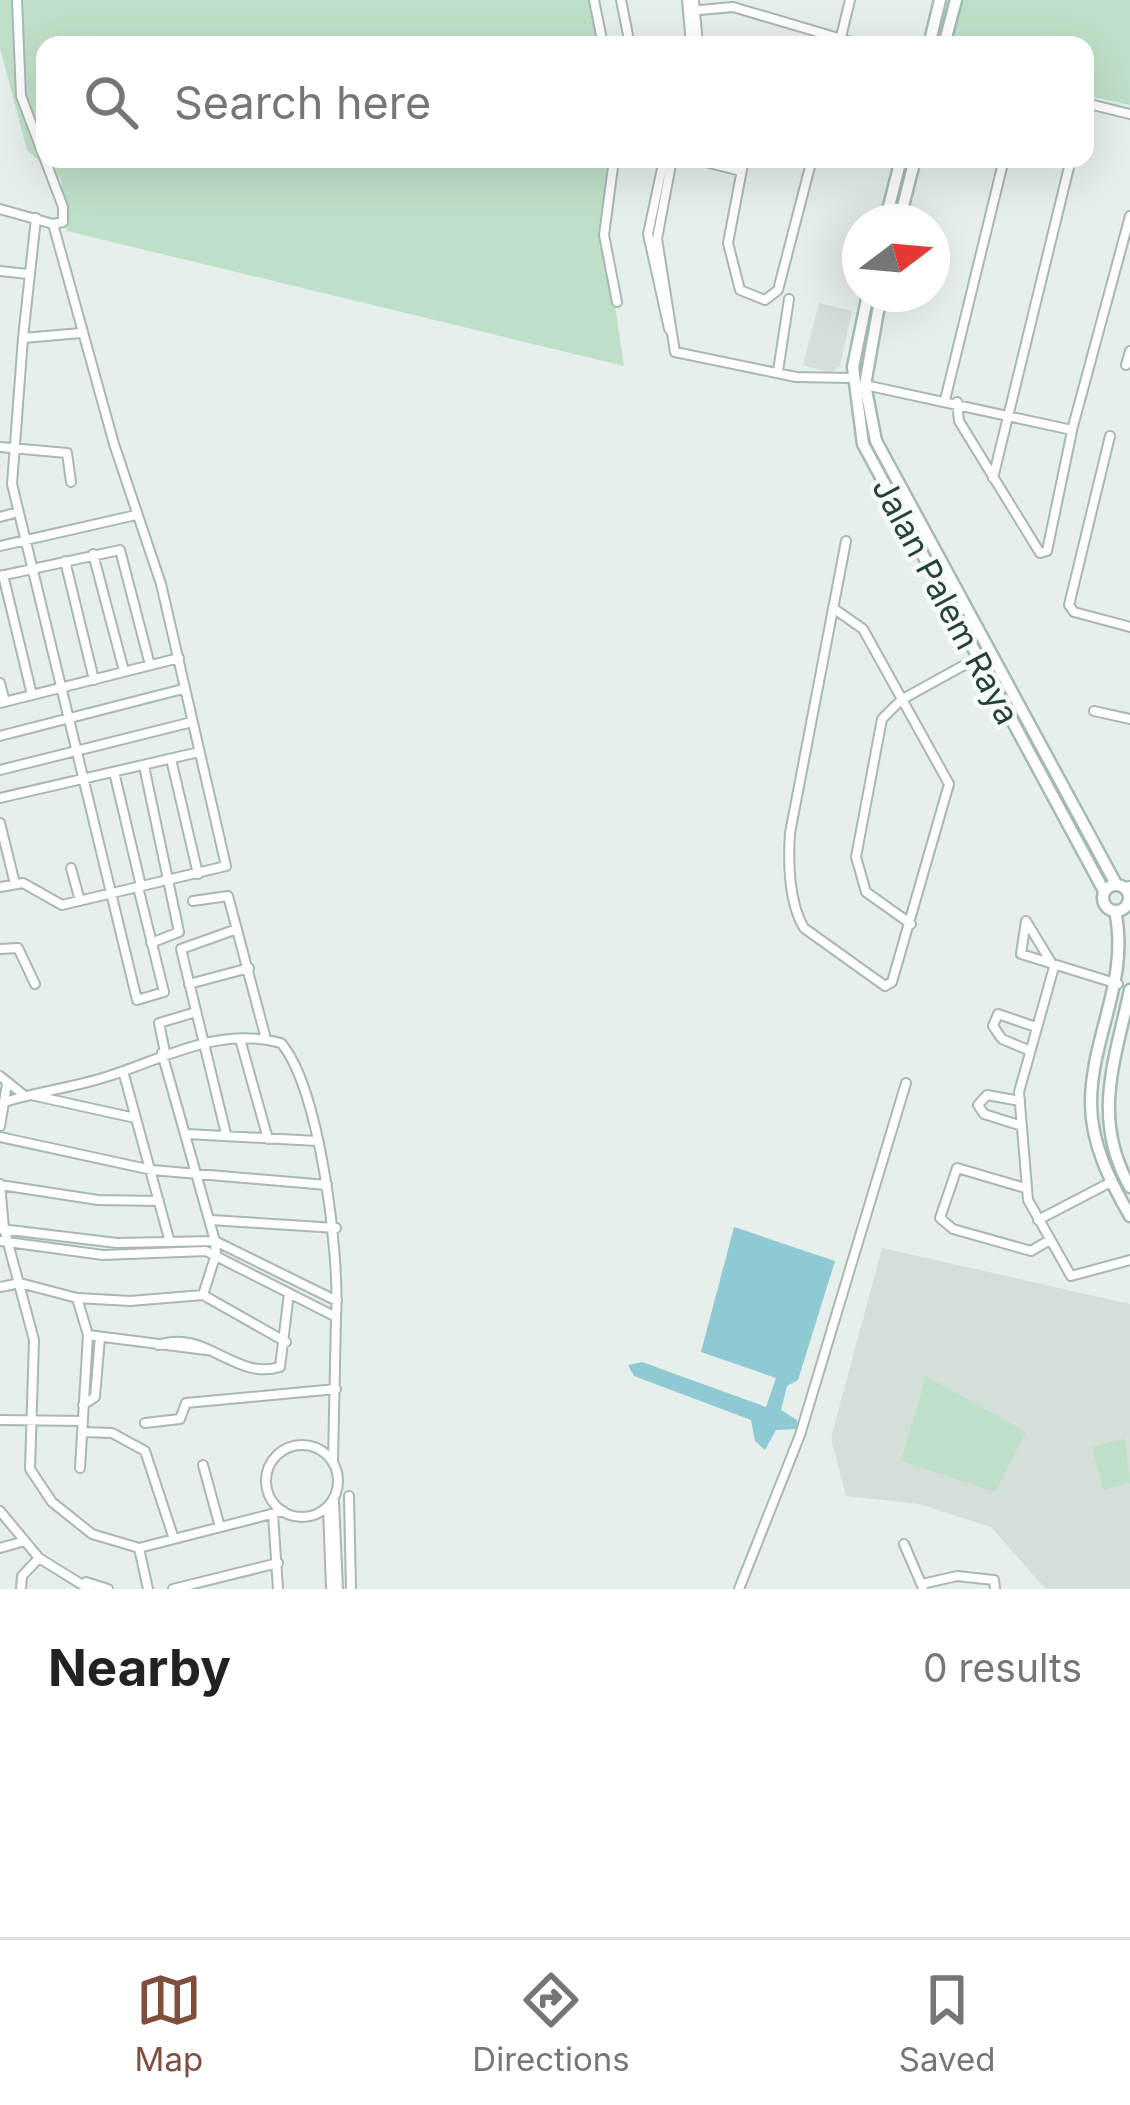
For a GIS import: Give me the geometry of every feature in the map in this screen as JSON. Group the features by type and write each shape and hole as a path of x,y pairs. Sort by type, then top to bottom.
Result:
{"street":[{"path":"17,0 24,111 36,140"},
{"path":"594,0 601,36"},
{"path":"621,0 628,36"},
{"path":"841,36 850,0"},
{"path":"931,36 940,0"},
{"path":"946,36 956,0"},
{"path":"694,36 692,5 733,7 822,36"},
{"path":"1094,105 1130,114"},
{"path":"0,209 53,224 63,222 63,206 47,168"},
{"path":"613,168 604,235 616,302"},
{"path":"667,168 657,239 670,331 680,356 853,378"},
{"path":"729,168 741,171"},
{"path":"742,168 728,237 730,260 740,290 766,300 778,290 810,168"},
{"path":"890,204 899,168"},
{"path":"904,204 913,168"},
{"path":"945,400 1002,168"},
{"path":"994,478 1069,168"},
{"path":"957,402 959,421 1044,553 1130,216"},
{"path":"36,218 11,449 12,484 137,1000 164,993 114,772"},
{"path":"0,887 25,884 54,904 80,902 226,866 179,658 53,224"},
{"path":"0,271 28,274"},
{"path":"778,371 789,299"},
{"name":"Jalan Palem Raya","path":"865,312 853,378 863,444 977,658 1122,894 1124,987 1106,1108 1114,1154 1130,1187"},
{"name":"Jalan Palem Raya","path":"878,312 865,386 870,423 889,469 1122,894 1130,921"},
{"path":"23,338 81,333"},
{"path":"1126,365 1130,351"},
{"path":"865,386 1072,430"},
{"path":"1110,436 1069,605 1074,612 1130,626"},
{"path":"0,447 68,454 71,482"},
{"path":"0,487 12,484"},
{"path":"0,517 18,512"},
{"path":"0,546 136,515"},
{"path":"833,608 863,629 949,784 892,982 882,986 811,936 797,916 790,833 833,608 847,541"},
{"path":"32,695 2,576 121,551 150,665"},
{"path":"93,554 124,671"},
{"path":"65,561 94,680"},
{"path":"0,683 2,703 179,658"},
{"path":"911,924 866,892 856,857 882,719 901,700 977,658"},
{"path":"0,736 183,689"},
{"path":"1094,711 1130,719"},
{"path":"0,770 192,722"},
{"path":"0,798 199,752"},
{"path":"171,759 198,874"},
{"path":"144,766 179,933 151,943"},
{"path":"0,823 15,884"},
{"path":"71,868 80,902"},
{"path":"193,902 226,894 266,1039"},
{"path":"1124,987 1054,967 1022,954 1026,921 1054,967 1028,1050 1020,1101 1025,1188 1071,1276 1130,1260"},
{"path":"226,1135 182,945 237,929"},
{"path":"0,949 18,948 35,984"},
{"path":"190,984 248,968"},
{"name":"Jalan Palem Raya","path":"1124,987 1092,1086 1094,1132 1110,1180 1130,1216"},
{"path":"196,1012 159,1023 212,1220 216,1254 203,1295"},
{"path":"1028,1050 1002,1039 993,1026 998,1014 1036,1027"},
{"path":"240,1039 268,1139"},
{"path":"8,1101 123,1071 164,1052 203,1043 266,1039 286,1048 317,1141 336,1228 334,1589"},
{"path":"123,1071 169,1239"},
{"path":"4,1080 27,1096 135,1118"},
{"path":"0,1126 8,1101 4,1080"},
{"path":"739,1589 788,1466 906,1083"},
{"path":"1020,1101 987,1095 978,1105 984,1114 1022,1126"},
{"path":"187,1134 317,1141"},
{"path":"0,1137 152,1170 327,1185"},
{"path":"1025,1188 957,1168 940,1218 953,1229 1031,1251 1049,1240"},
{"path":"1038,1220 1110,1180"},
{"path":"159,1201 98,1200 0,1184 3,1240 34,1340 30,1469 52,1502 92,1534 139,1548 278,1513 304,1517 331,1503"},
{"path":"212,1220 336,1228"},
{"path":"2,1228 103,1242 215,1241 338,1301"},
{"path":"3,1240 103,1255 216,1254 337,1317"},
{"path":"0,1287 20,1283 77,1298 203,1295 286,1342"},
{"path":"88,1335 158,1345 181,1339 268,1371 284,1364 289,1294"},
{"path":"77,1298 88,1335 80,1468"},
{"path":"83,1405 95,1397 100,1337"},
{"path":"145,1423 177,1420 186,1403 337,1389"},
{"path":"0,1420 32,1418 82,1426 112,1433 145,1451 174,1539"},
{"path":"278,1589 278,1513 268,1493 273,1459 292,1446 315,1447 334,1441"},
{"path":"315,1447 333,1461"},
{"path":"202,1465 220,1527"},
{"path":"349,1496 352,1589"},
{"path":"0,1510 39,1558 87,1585 108,1589"},
{"path":"0,1548 25,1541"},
{"path":"904,1544 923,1587 962,1576 994,1580 995,1589"},
{"path":"139,1548 148,1589"},
{"path":"21,1589 22,1576 39,1558"},
{"path":"173,1589 278,1563"}],"shaded area":[{"path":"819,303 852,312 840,366 831,373 803,365"},
{"path":"882,1248 1130,1304 1130,1589 1046,1589 991,1527 919,1504 846,1496 831,1438"}],"green space":[{"path":"0,0 596,0 603,36 36,36 36,158 27,150 0,48"},
{"path":"961,0 1130,0 1130,105 1094,97 1094,36 952,36"},
{"path":"48,168 618,168 605,236 624,366 67,231 61,179"},
{"path":"926,1376 1026,1432 995,1492 901,1461"},
{"path":"1125,1438 1130,1483 1103,1490 1092,1447"}],"water":[{"path":"734,1227 835,1261 798,1380 787,1386 781,1410 797,1420 797,1429 776,1430 765,1450 755,1441 751,1420 634,1376 628,1365 642,1362 766,1407 776,1378 701,1352"}]}
